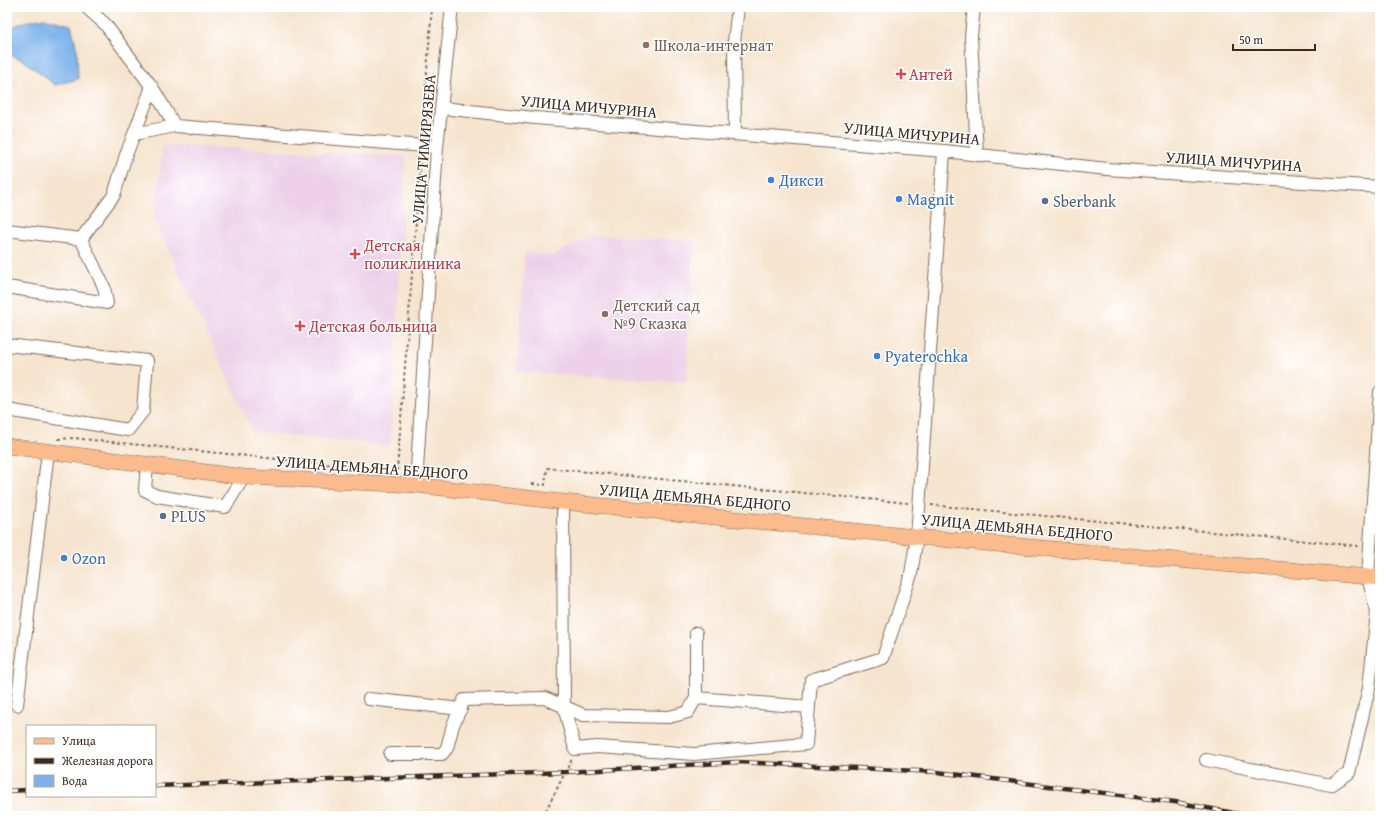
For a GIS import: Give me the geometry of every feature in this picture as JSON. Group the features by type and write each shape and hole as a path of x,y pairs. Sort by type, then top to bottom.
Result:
{"main road":[{"name":"УЛИЦА ДЕМЬЯНА БЕДНОГО","path":"7,446 244,476 417,479 563,502 917,537 1374,578"}],"street":[{"path":"86,7 105,24 152,87 175,126"},
{"name":"УЛИЦА ТИМИРЯЗЕВА","path":"417,479 437,147 452,7"},
{"path":"735,134 734,42 738,7"},
{"path":"974,7 971,36 977,155"},
{"path":"81,240 114,194 126,155 152,87"},
{"name":"УЛИЦА МИЧУРИНА","path":"442,108 535,118 944,151 1107,169 1380,187"},
{"path":"134,134 175,126 437,147"},
{"path":"563,502 564,707 575,749 598,747 694,754 806,744 811,680 883,658 911,574 917,537 944,151"},
{"path":"7,230 81,240"},
{"path":"7,287 107,303 104,288 81,240"},
{"path":"7,345 147,361 142,410 128,430 7,410"},
{"path":"1206,760 1331,785 1349,773 1369,688 1377,612 1374,578 1369,548 1380,392"},
{"path":"17,705 48,452"},
{"path":"147,464 145,490 157,496 225,507 244,476"},
{"path":"390,754 442,754 447,748 464,700 545,698 583,715 669,716 688,712 696,698 696,633"},
{"path":"696,698 808,707"},
{"path":"369,699 461,709"}],"path":[{"path":"417,479 397,471 432,7"},
{"path":"58,439 73,438 381,470"},
{"path":"530,484 545,486 547,468 1369,548"},
{"path":"543,816 566,772 575,749"}],"shaded area":[{"name":"Детская больница","path":"163,145 406,156 390,446 253,432 154,220"},
{"name":"Детский сад №9 Сказка","path":"591,235 694,241 686,382 517,372 525,252 553,256"}],"water":[{"path":"44,18 71,25 77,50 78,79 55,85 23,60 10,55 8,36 14,26 27,21"}],"railway":[{"path":"156,786 566,772 737,762 937,772 1175,802 1250,816"},
{"path":"7,791 26,790"}],"place":[{"name":"Школа-интернат","path":"646,45"},
{"name":"Антей","path":"901,74"},
{"name":"Дикси","path":"771,180"},
{"name":"Magnit","path":"899,199"},
{"name":"Sberbank","path":"1045,201"},
{"name":"Детская поликлиника","path":"355,254"},
{"name":"Детский сад №9 Сказка","path":"605,314"},
{"name":"Детская больница","path":"300,326"},
{"name":"Pyaterochka","path":"877,356"},
{"name":"PLUS","path":"163,516"},
{"name":"Ozon","path":"64,558"}]}
